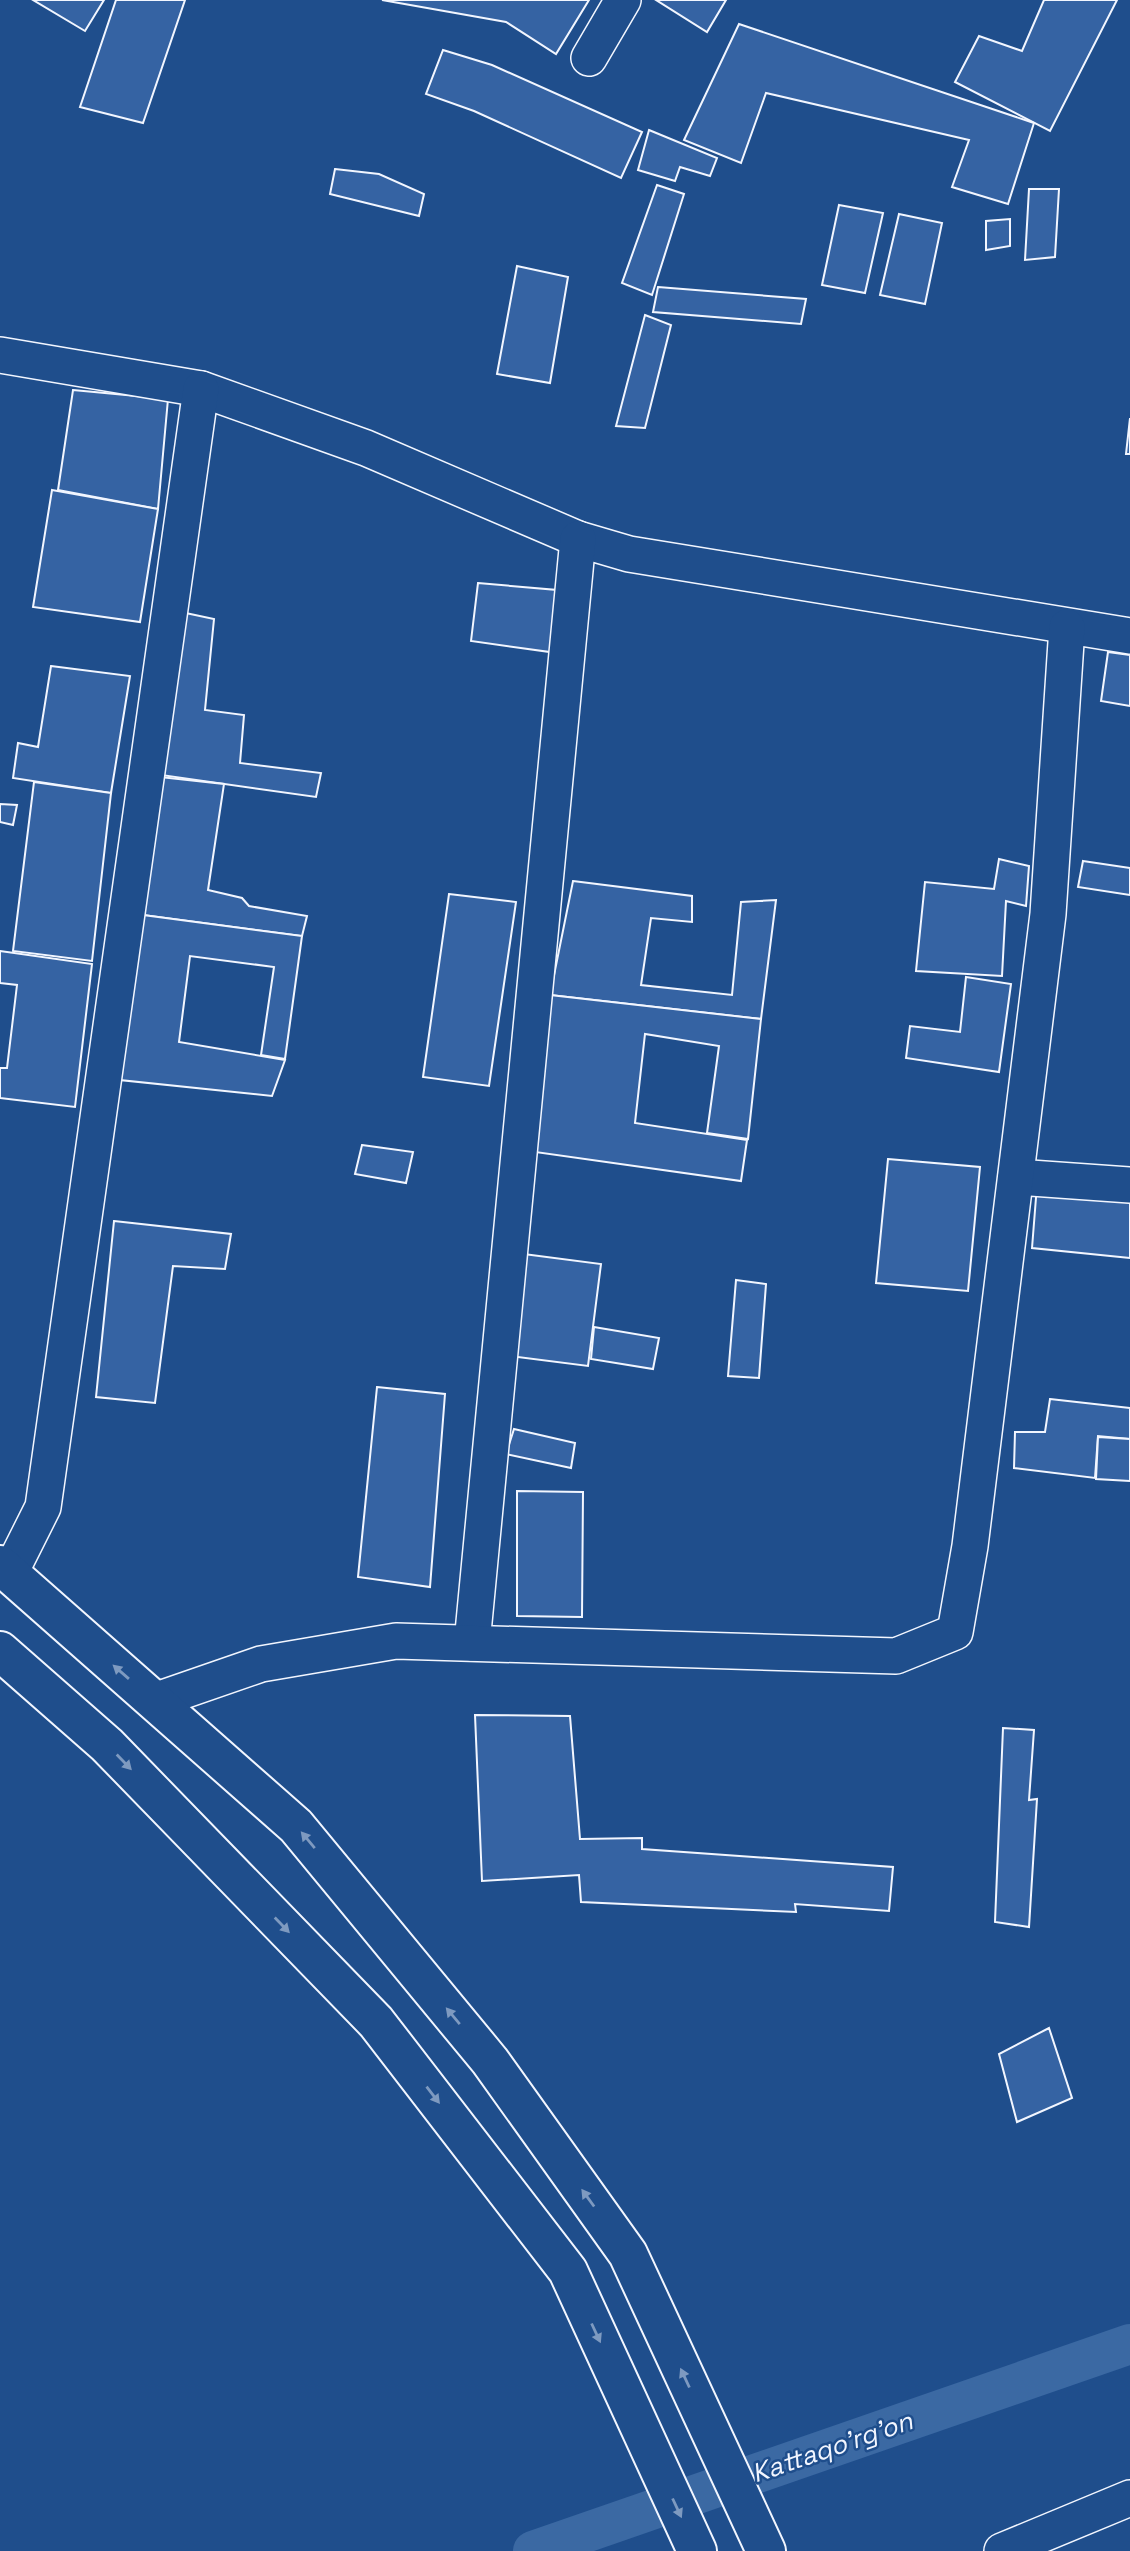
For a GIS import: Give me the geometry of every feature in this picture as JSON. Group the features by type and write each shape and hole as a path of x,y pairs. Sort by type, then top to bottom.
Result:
{"highway":[{"path":"5,1569 296,1826 490,2062 628,2254 766,2551"},
{"path":"0,1651 107,1745 376,2022 568,2271 697,2551"}],"street":[{"path":"589,58 623,0"},
{"path":"0,355 201,389 366,448 578,538 629,554 1130,636"},
{"path":"5,1569 43,1507 201,389"},
{"path":"472,1643 578,538"},
{"path":"155,1701 261,1664 396,1641 896,1656 954,1632 970,1546 1048,914 1067,627"},
{"path":"1016,1177 1130,1185"},
{"path":"1002,2551 1130,2498"}],"building":[{"path":"33,0 104,0 85,31"},
{"path":"116,0 185,0 143,123 80,107"},
{"path":"382,0 589,0 556,54 506,22"},
{"path":"656,0 726,0 707,32"},
{"path":"1044,0 1117,0 1050,131 955,82 979,36 1022,51"},
{"path":"739,24 1034,123 1008,204 952,187 969,140 766,93 741,163 684,140"},
{"path":"443,50 492,65 642,132 621,178 474,111 426,94"},
{"path":"649,130 717,158 710,176 680,167 675,181 638,170"},
{"path":"335,169 379,174 424,194 419,216 330,194"},
{"path":"657,185 684,194 652,295 622,283"},
{"path":"1029,189 1059,189 1055,257 1025,260"},
{"path":"839,205 883,213 865,293 822,285"},
{"path":"899,214 942,223 925,304 880,295"},
{"path":"1010,219 1010,246 986,250 986,221"},
{"path":"517,266 568,277 550,383 497,374"},
{"path":"658,287 806,299 801,324 653,312"},
{"path":"645,315 671,325 645,428 616,426"},
{"path":"73,390 168,399 158,509 58,490"},
{"path":"1130,418 1130,454 1126,454"},
{"path":"52,490 158,509 140,622 33,607"},
{"path":"478,583 557,590 550,652 471,641"},
{"path":"181,612 214,619 205,710 244,715 240,763 321,773 316,797 161,775"},
{"path":"1108,652 1130,655 1130,706 1101,701"},
{"path":"51,666 130,676 111,793 13,778 18,743 38,747"},
{"path":"160,777 224,784 208,890 242,898 249,906 307,916 302,936 143,915"},
{"path":"34,782 111,793 92,961 13,951"},
{"path":"0,804 17,805 13,825 0,822"},
{"path":"999,859 1029,866 1026,906 1006,901 1002,976 916,971 925,882 994,889"},
{"path":"1083,861 1130,868 1130,895 1078,887"},
{"path":"573,881 692,896 692,922 651,918 641,985 732,995 741,902 776,900 761,1019 550,995"},
{"path":"449,894 516,902 489,1086 423,1077"},
{"path":"143,915 302,936 285,1059 261,1055 274,967 190,956 179,1042 285,1060 272,1096 120,1080"},
{"path":"0,951 92,964 75,1107 0,1098 0,1068 7,1068 17,985 0,983"},
{"path":"966,977 1011,984 999,1072 906,1058 910,1026 960,1032"},
{"path":"550,995 761,1019 748,1139 707,1133 719,1046 645,1034 635,1123 747,1140 741,1181 528,1151"},
{"path":"362,1145 413,1152 406,1183 355,1174"},
{"path":"888,1159 980,1167 968,1291 876,1283"},
{"path":"1037,1185 1130,1194 1130,1258 1032,1248"},
{"path":"114,1221 231,1234 225,1269 173,1266 155,1403 96,1397"},
{"path":"516,1253 601,1264 588,1366 503,1355"},
{"path":"736,1280 766,1284 759,1378 728,1376"},
{"path":"594,1327 659,1338 653,1369 591,1359"},
{"path":"377,1387 445,1394 430,1587 358,1577"},
{"path":"1050,1399 1130,1408 1130,1439 1098,1436 1095,1478 1014,1468 1015,1432 1045,1432"},
{"path":"514,1429 575,1443 571,1468 506,1454"},
{"path":"1098,1437 1130,1439 1130,1481 1096,1479"},
{"path":"517,1491 583,1492 582,1617 517,1616"},
{"path":"475,1715 570,1716 580,1839 642,1838 642,1849 893,1867 889,1911 795,1904 796,1912 581,1902 579,1875 482,1881"},
{"path":"1003,1728 1034,1730 1029,1800 1037,1799 1029,1927 995,1922"},
{"path":"1049,2028 1072,2098 1017,2122 999,2054"}],"waterway":[{"name":"Kattaqo'rg'on","path":"533,2551 1130,2344"}]}
